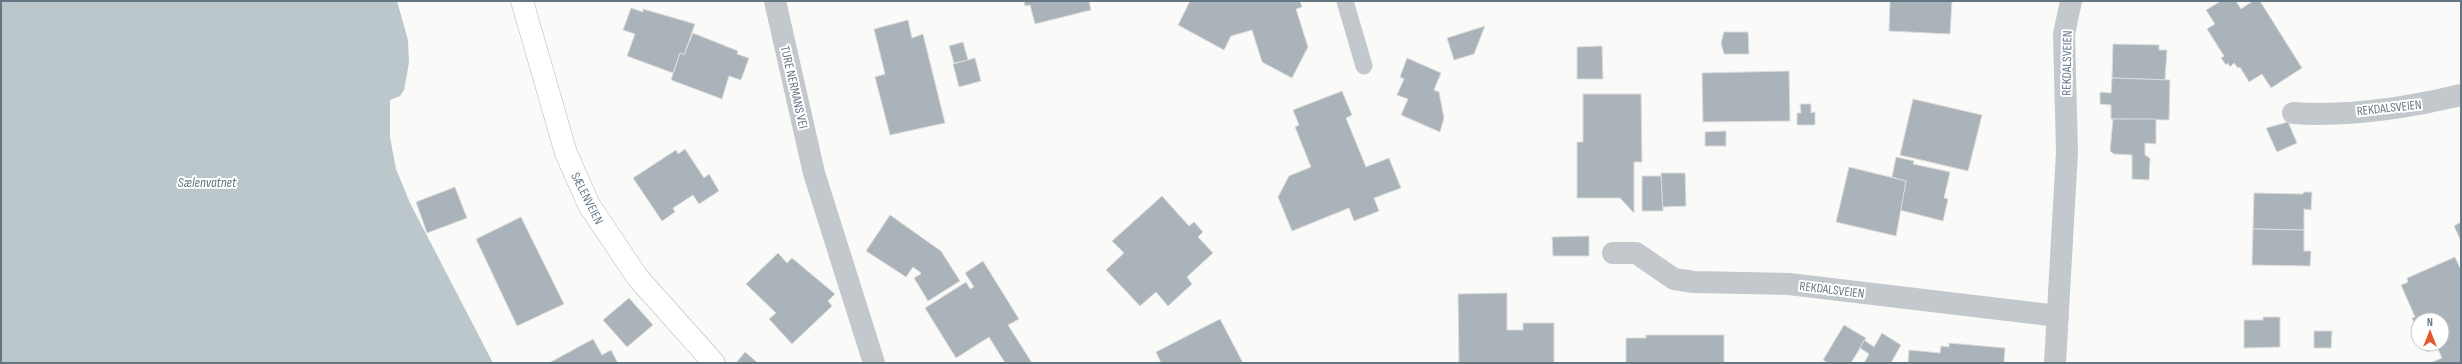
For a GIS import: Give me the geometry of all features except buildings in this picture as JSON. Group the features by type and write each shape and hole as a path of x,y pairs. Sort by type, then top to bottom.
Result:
{"street":[{"name":"SÆLENVEIEN","path":"522,1 566,153 589,205 638,278 714,363"},
{"name":"TURE NERMANS VEI","path":"775,1 814,172 874,363"},
{"name":"REKDALSVEIEN","path":"2055,363 2067,152 2064,34 2071,1"},
{"name":"REKDALSVEIEN","path":"2293,113 2316,114 2413,106 2461,95"},
{"name":"REKDALSVEIEN","path":"1613,253 1636,253 1674,279 1694,282 1789,284 2058,316"}],"lane":[{"path":"1344,1 1364,66"}],"water":[{"name":"Sælenvatnet","path":"1,1 397,1 408,40 409,63 404,90 400,96 390,100 390,137 396,169 410,203 493,363 1,363"}]}
